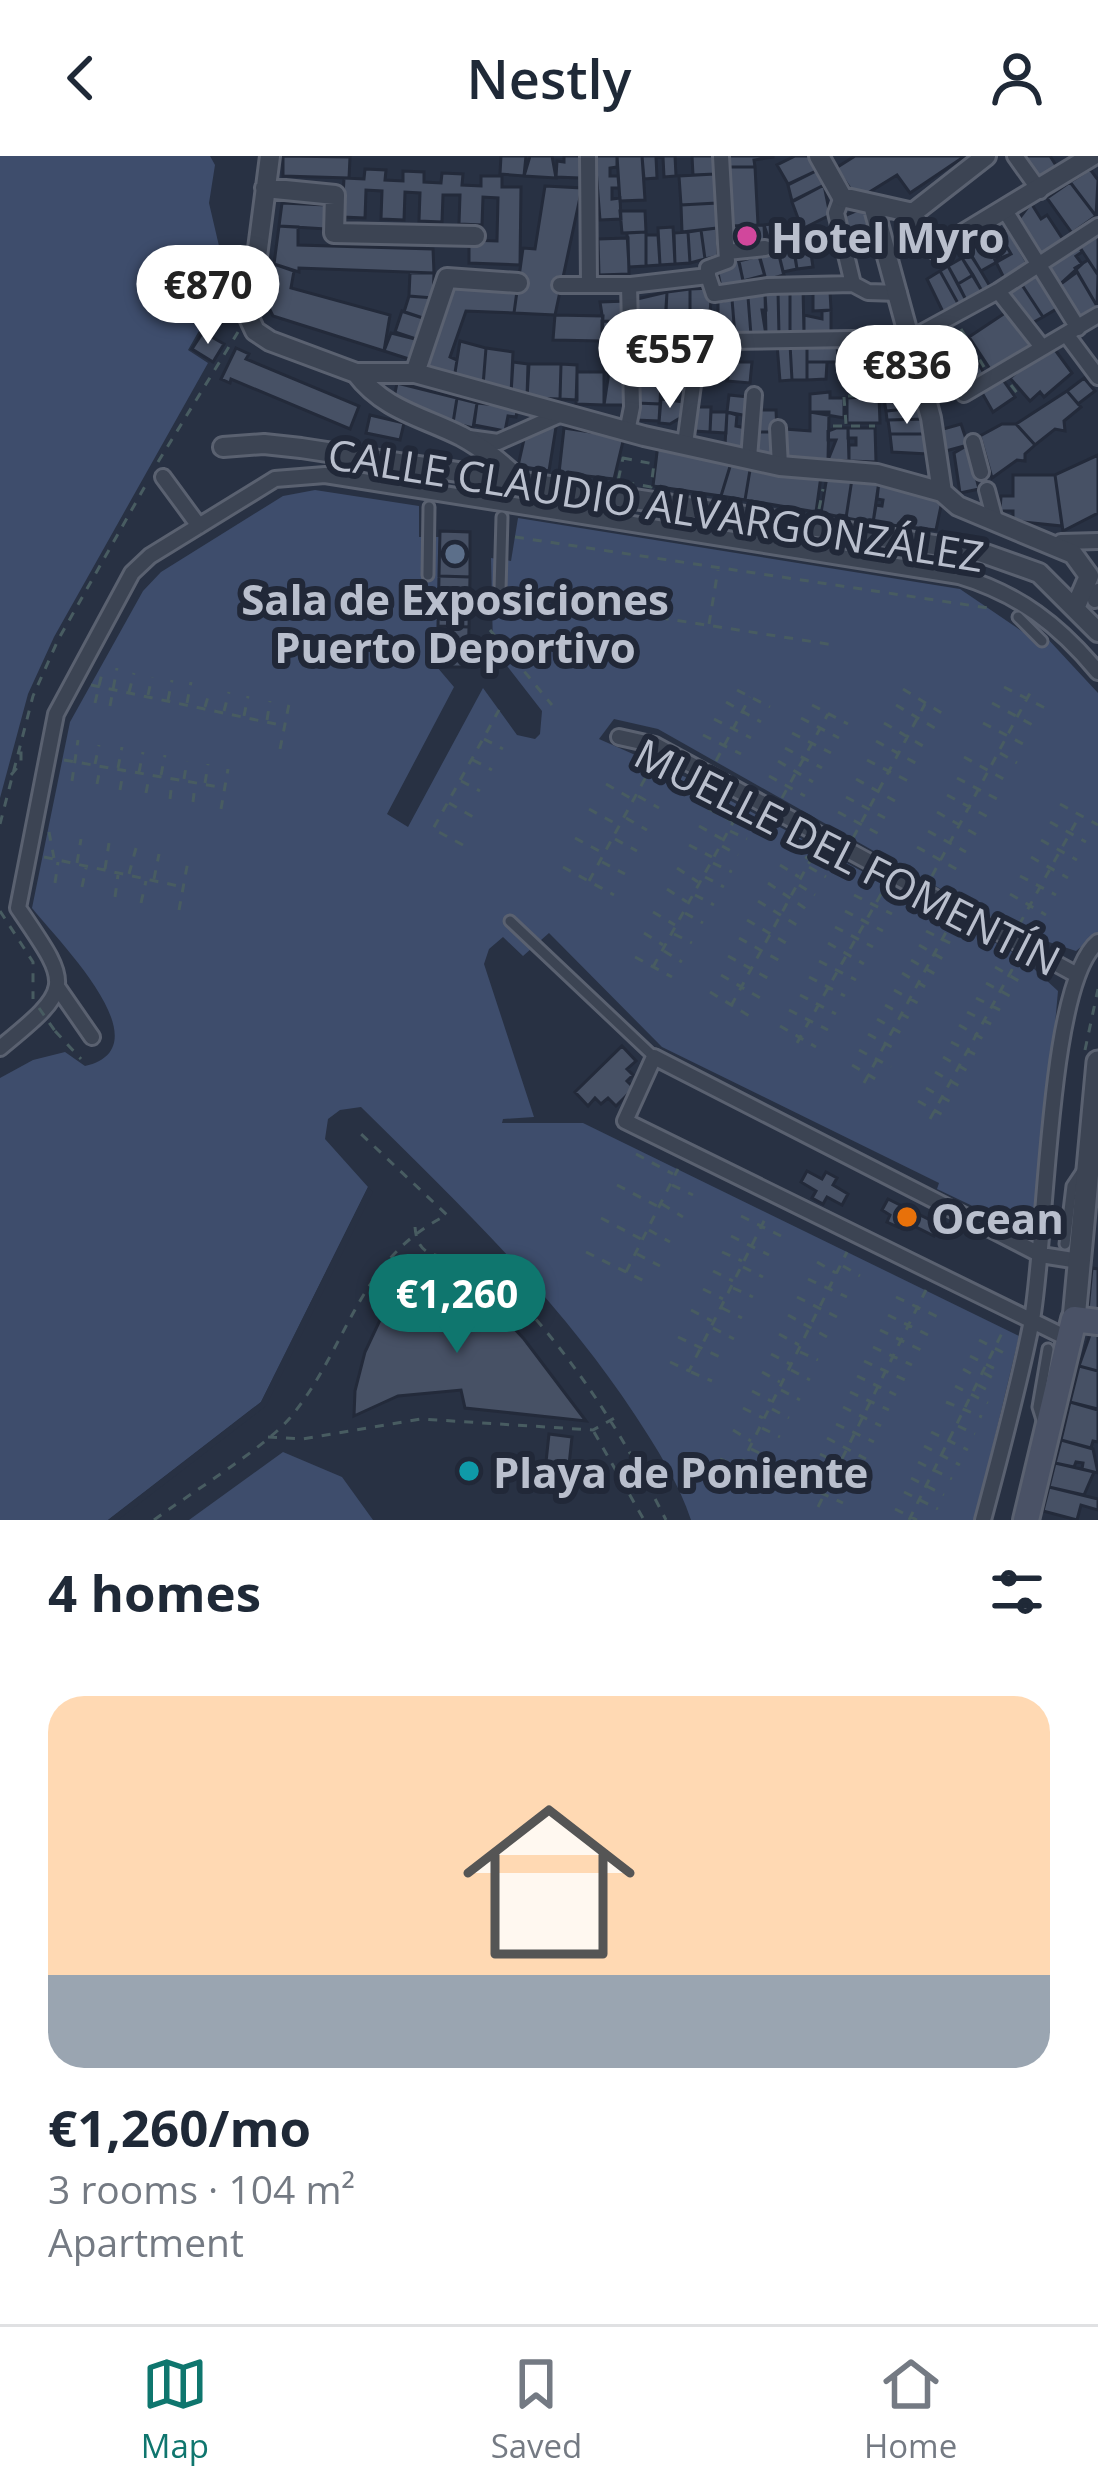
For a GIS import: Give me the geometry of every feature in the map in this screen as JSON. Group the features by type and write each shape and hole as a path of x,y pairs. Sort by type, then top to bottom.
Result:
{"main road":[{"path":"1026,1520 1072,1332"}],"street":[{"path":"270,156 249,318 255,331 270,341 356,373 416,373 627,432 780,466 877,474 942,492 958,506 1060,547 1082,563 1089,599"},
{"path":"588,156 589,285"},
{"path":"716,275 721,156"},
{"path":"818,156 842,197 914,213 986,156"},
{"path":"1015,156 1040,191"},
{"path":"914,213 929,245 937,250 1092,156"},
{"path":"265,188 335,195 334,233 476,236"},
{"path":"842,197 836,213 853,284"},
{"path":"873,205 912,338 942,492"},
{"path":"1004,209 1040,265 1098,377"},
{"path":"718,340 912,338 998,291 1098,226"},
{"path":"560,285 630,293 716,275 764,248"},
{"path":"716,275 768,286 853,284 868,292 898,293"},
{"path":"416,373 447,278 518,283"},
{"path":"998,291 1042,347"},
{"path":"627,432 630,293"},
{"path":"964,394 1098,315"},
{"path":"356,373 374,397 462,437 523,483"},
{"path":"685,444 693,385"},
{"path":"748,458 754,395"},
{"path":"462,437 498,442 559,415"},
{"path":"778,428 780,466"},
{"path":"973,442 981,472"},
{"name":"CALLE CLAUDIO ALVARGONZÁLEZ","path":"223,447 264,443 301,448 980,552 1039,573 1089,599 1098,632"},
{"path":"0,1051 47,1010 58,988 60,969 18,908 56,714 132,573 150,556 275,479 325,475 959,576 1000,588 1035,608 1098,672"},
{"path":"163,477 200,526"},
{"path":"987,490 995,520"},
{"path":"1061,542 1098,542"},
{"name":"MUELLE DEL FOMENTÍN","path":"619,737 655,746 1077,975"},
{"path":"982,1520 1032,1324 1063,1021 1088,950 1098,942"},
{"path":"58,988 92,1037"},
{"path":"0,1051 45,1012"},
{"path":"1072,1252 1041,1255 654,1057 625,1121 1032,1324 1072,1332 1072,1252 1096,1108 1098,1062"}],"lane":[{"path":"428,575 429,507"},
{"path":"500,590 502,517"},
{"path":"1018,617 1042,641"},
{"path":"510,922 654,1057"}],"path":[{"path":"716,275 718,340"},
{"path":"954,317 997,377 1020,397"},
{"path":"0,824 33,696 58,640 228,346"},
{"path":"846,426 845,396 874,395"},
{"path":"833,426 875,426"},
{"path":"638,461 641,449"},
{"path":"620,472 622,458 655,464 652,477"},
{"path":"818,516 826,468"},
{"path":"513,537 988,608"},
{"path":"709,626 718,570"},
{"path":"553,601 834,645"},
{"path":"490,630 501,645 505,642 552,705"},
{"path":"110,706 117,668"},
{"path":"95,703 94,686 103,669"},
{"path":"128,693 134,673"},
{"path":"147,697 152,676"},
{"path":"167,701 172,680"},
{"path":"187,705 191,682"},
{"path":"94,686 285,726"},
{"path":"1004,687 1049,710"},
{"path":"903,689 946,715"},
{"path":"205,709 210,690"},
{"path":"736,690 770,707"},
{"path":"224,713 229,692"},
{"path":"928,882 1030,693"},
{"path":"244,717 248,696"},
{"path":"715,763 750,697"},
{"path":"267,722 270,701"},
{"path":"725,702 761,722"},
{"path":"280,749 289,704"},
{"path":"853,840 925,704"},
{"path":"992,704 1038,728"},
{"path":"812,705 848,724"},
{"path":"896,705 938,730"},
{"path":"464,845 433,829 499,710"},
{"path":"781,800 828,714"},
{"path":"714,718 751,738"},
{"path":"801,718 839,739"},
{"path":"884,723 928,749"},
{"path":"982,723 1027,746"},
{"path":"792,733 831,753"},
{"path":"703,735 741,754"},
{"path":"483,739 503,749"},
{"path":"72,781 78,740"},
{"path":"875,742 919,766"},
{"path":"97,784 99,745"},
{"path":"120,790 122,748"},
{"path":"785,748 822,768"},
{"path":"139,773 143,752"},
{"path":"998,752 1017,763"},
{"path":"161,777 165,755"},
{"path":"964,758 1007,781"},
{"path":"62,760 225,788"},
{"path":"472,760 492,770"},
{"path":"778,760 814,782"},
{"path":"867,760 908,781"},
{"path":"184,781 187,761"},
{"path":"590,881 654,763"},
{"path":"205,785 208,764"},
{"path":"221,809 228,769"},
{"path":"146,793 149,775"},
{"path":"769,776 805,796"},
{"path":"957,778 998,799"},
{"path":"170,799 172,779"},
{"path":"856,779 896,801"},
{"path":"460,781 480,791"},
{"path":"193,802 196,783"},
{"path":"606,784 659,808"},
{"path":"947,795 988,817"},
{"path":"846,797 885,818"},
{"path":"448,802 475,818"},
{"path":"1060,804 1098,825"},
{"path":"653,967 742,807"},
{"path":"710,808 734,821"},
{"path":"590,809 620,826"},
{"path":"838,812 879,835"},
{"path":"938,812 977,835"},
{"path":"1015,931 1080,815"},
{"path":"625,817 647,830"},
{"path":"1050,822 1086,842"},
{"path":"699,826 739,855"},
{"path":"49,828 55,884"},
{"path":"729,830 747,838"},
{"path":"928,831 966,852"},
{"path":"575,838 604,854"},
{"path":"613,838 637,851"},
{"path":"76,864 81,839"},
{"path":"1041,840 1077,860"},
{"path":"104,870 109,843"},
{"path":"689,845 732,872"},
{"path":"790,847 811,860"},
{"path":"917,847 958,870"},
{"path":"128,875 136,848"},
{"path":"731,1006 817,848"},
{"path":"141,903 159,854"},
{"path":"42,857 183,887"},
{"path":"1030,857 1068,878"},
{"path":"179,910 188,861"},
{"path":"601,861 625,874"},
{"path":"780,865 801,878"},
{"path":"82,887 86,866"},
{"path":"807,866 826,878"},
{"path":"562,867 614,895"},
{"path":"677,868 700,883"},
{"path":"115,897 118,873"},
{"path":"704,876 724,887"},
{"path":"1020,876 1057,895"},
{"path":"768,883 808,911"},
{"path":"797,884 815,895"},
{"path":"797,1043 886,886"},
{"path":"667,889 689,903"},
{"path":"694,894 714,905"},
{"path":"1010,894 1046,915"},
{"path":"854,895 892,914"},
{"path":"758,901 800,927"},
{"path":"0,911 37,975 29,1008"},
{"path":"845,911 883,931"},
{"path":"653,912 676,926"},
{"path":"684,912 703,923"},
{"path":"747,920 791,946"},
{"path":"864,1083 952,922"},
{"path":"835,927 873,947"},
{"path":"926,931 958,947"},
{"path":"644,933 682,962"},
{"path":"672,933 692,943"},
{"path":"739,938 779,961"},
{"path":"828,943 864,964"},
{"path":"919,945 948,962"},
{"path":"728,956 771,980"},
{"path":"931,1119 1020,956"},
{"path":"635,957 672,977"},
{"path":"911,960 940,977"},
{"path":"819,961 856,980"},
{"path":"994,967 1024,984"},
{"path":"902,974 932,991"},
{"path":"722,975 762,998"},
{"path":"809,976 845,997"},
{"path":"986,983 1016,1000"},
{"path":"894,990 923,1006"},
{"path":"710,992 751,1017"},
{"path":"800,995 836,1014"},
{"path":"976,998 1006,1013"},
{"path":"884,1004 914,1022"},
{"path":"790,1010 828,1030"},
{"path":"45,1012 55,1031 81,1059"},
{"path":"967,1012 999,1028"},
{"path":"877,1019 906,1036"},
{"path":"958,1025 990,1043"},
{"path":"780,1026 816,1047"},
{"path":"868,1034 898,1052"},
{"path":"951,1042 982,1058"},
{"path":"859,1049 891,1067"},
{"path":"943,1057 973,1074"},
{"path":"852,1065 882,1083"},
{"path":"935,1072 966,1090"},
{"path":"926,1088 956,1105"},
{"path":"918,1102 948,1118"},
{"path":"154,1520 288,1420 369,1281 415,1229 447,1215 360,1133"},
{"path":"626,1272 676,1172 636,1154"},
{"path":"670,1184 693,1196"},
{"path":"617,1185 683,1216"},
{"path":"689,1371 768,1214"},
{"path":"741,1216 781,1236"},
{"path":"601,1219 642,1240"},
{"path":"415,1229 416,1244 425,1254 482,1266 573,1361 666,1520"},
{"path":"647,1229 670,1242"},
{"path":"731,1236 769,1255"},
{"path":"586,1252 650,1284"},
{"path":"722,1252 763,1277"},
{"path":"740,1468 847,1252"},
{"path":"636,1253 660,1266"},
{"path":"817,1262 837,1273"},
{"path":"841,1265 860,1276"},
{"path":"713,1270 753,1297"},
{"path":"808,1279 847,1297"},
{"path":"703,1288 725,1299"},
{"path":"818,1507 926,1290"},
{"path":"797,1297 837,1317"},
{"path":"896,1297 938,1317"},
{"path":"721,1308 742,1318"},
{"path":"692,1310 734,1339"},
{"path":"888,1315 928,1335"},
{"path":"788,1316 827,1337"},
{"path":"909,1520 1004,1329"},
{"path":"880,1330 921,1350"},
{"path":"779,1334 818,1360"},
{"path":"679,1337 724,1359"},
{"path":"979,1340 1004,1353"},
{"path":"873,1347 911,1365"},
{"path":"771,1354 810,1380"},
{"path":"970,1356 999,1371"},
{"path":"864,1361 905,1380"},
{"path":"670,1362 712,1381"},
{"path":"963,1369 980,1378 991,1392"},
{"path":"762,1372 782,1383"},
{"path":"857,1376 896,1396"},
{"path":"980,1378 995,1379"},
{"path":"955,1386 988,1402"},
{"path":"779,1390 800,1400"},
{"path":"752,1391 789,1418"},
{"path":"850,1392 889,1410"},
{"path":"946,1402 982,1417"},
{"path":"743,1408 764,1419"},
{"path":"843,1408 881,1426"},
{"path":"266,1437 302,1438 421,1419 593,1430 620,1415"},
{"path":"836,1424 874,1442"},
{"path":"956,1425 975,1434"},
{"path":"760,1427 780,1437"},
{"path":"593,1430 644,1520"},
{"path":"733,1430 770,1459"},
{"path":"932,1432 968,1450"},
{"path":"827,1438 866,1459"},
{"path":"924,1446 960,1466"},
{"path":"820,1454 860,1474"},
{"path":"720,1459 762,1477"},
{"path":"918,1462 952,1479"},
{"path":"812,1470 852,1488"},
{"path":"910,1478 944,1495"},
{"path":"804,1486 843,1503"},
{"path":"904,1492 938,1509"},
{"path":"895,1509 917,1520"}],"water":[{"path":"0,156 210,156 215,165 209,203 219,246 184,301 200,329 188,350 208,363 54,637 28,694 0,798"},
{"path":"315,490 419,506 419,537 439,537 437,667 454,687 387,814 408,827 483,688 517,735 535,739 540,734 542,711 493,648 491,558 511,561 518,518 960,589 1023,632 1032,622 1098,693 1098,933 1076,951 1015,931 658,729 614,719 599,739 692,780 1020,956 1058,991 1037,1225 1027,1232 937,1189 939,1183 662,1047 549,933 523,956 503,937 489,949 484,964 534,1117 503,1119 502,1123 583,1123 1019,1336 975,1520 691,1520 651,1440 574,1331 506,1254 361,1107 340,1110 328,1119 325,1139 368,1187 261,1402 108,1520 0,1520 0,1078 33,1060 65,1052 85,1066 107,1055 115,1038 111,1016 98,992 32,908 70,722 143,591 161,572 283,496"},
{"path":"283,1452 342,1477 373,1520 189,1520"}],"pier":[{"path":"368,1187 373,1192 266,1406 118,1520 108,1520 261,1402"}],"building":[{"path":"283,156 350,157 349,178 283,176"},
{"path":"501,156 526,156 524,176 500,174"},
{"path":"530,156 552,156 556,178 524,176"},
{"path":"564,156 581,156 580,178 556,177 557,161 564,162"},
{"path":"595,156 617,156 617,167 610,168 610,176 618,176 619,188 612,188 612,199 620,198 621,219 600,220"},
{"path":"617,156 642,156 645,200 620,201"},
{"path":"642,156 675,156 676,176 664,177 663,157 656,157 657,178 644,179"},
{"path":"692,156 714,156 715,174 693,175"},
{"path":"726,156 773,157 754,160 755,167 727,167"},
{"path":"795,156 813,156 820,169 788,184 777,165"},
{"path":"855,156 965,156 910,193 897,175 863,196 852,191 836,168"},
{"path":"1018,156 1050,156 1057,167 1037,183"},
{"path":"727,167 755,167 758,225 730,226"},
{"path":"365,169 386,170 385,180 403,181 403,171 424,172 424,182 441,183 442,173 463,174 462,185 481,186 481,176 502,176 502,187 521,187 520,265 469,263 469,240 497,241 498,198 483,197 482,225 459,224 460,195 443,195 442,222 419,221 420,193 405,192 404,220 381,219 382,191 366,190 365,218 342,217 344,178 364,179"},
{"path":"820,169 824,185 792,201 788,185"},
{"path":"1090,169 1098,180 1096,216 1070,182"},
{"path":"715,174 717,203 681,205 679,176"},
{"path":"1070,182 1096,216 1072,233 1047,198"},
{"path":"824,185 830,215 802,229 792,202"},
{"path":"545,186 582,188 555,315 514,313 523,248 535,249"},
{"path":"282,203 327,205 326,229 279,226"},
{"path":"717,203 717,228 682,232 681,205"},
{"path":"1031,203 1041,219 1047,215 1064,241 1041,254 1018,220"},
{"path":"867,206 872,225 848,233 844,216"},
{"path":"620,211 645,211 646,232 622,233"},
{"path":"785,222 790,238 772,249 764,225"},
{"name":"Hotel Myro","path":"764,225 765,245 731,249 730,226"},
{"path":"872,225 875,239 851,247 848,234"},
{"path":"279,226 298,227 298,245 433,249 434,273 299,268 299,272 274,264"},
{"path":"673,227 675,264 660,265 658,228"},
{"path":"717,228 718,256 705,259 701,230"},
{"path":"1007,228 1029,266 1005,280 995,260 1011,254 999,233"},
{"path":"701,230 705,259 690,263 688,232"},
{"path":"646,232 646,266 629,267 627,233"},
{"path":"688,232 690,263 675,264 674,233"},
{"path":"999,233 1011,254 981,271 968,251"},
{"path":"1098,233 1098,275 1079,246"},
{"path":"808,234 813,267 797,269 792,235"},
{"path":"646,235 658,235 660,265 646,266"},
{"path":"628,238 629,274 599,275 598,239"},
{"path":"793,246 797,269 783,272 778,251"},
{"path":"1079,246 1082,252 1076,256 1082,264 1058,286 1047,266"},
{"path":"777,247 784,275 766,280 759,254"},
{"path":"970,253 991,288 983,293 962,258"},
{"path":"759,256 766,280 762,276 743,281 739,261"},
{"path":"962,258 973,275 958,284 948,266"},
{"path":"738,259 744,284 721,287 716,264"},
{"path":"1088,260 1098,275 1097,306 1075,268"},
{"path":"274,264 294,271 291,288 390,315 384,351 273,316 268,306"},
{"path":"948,266 967,302 960,307 940,271"},
{"path":"940,271 960,307 945,316 927,279"},
{"path":"1077,272 1097,306 1078,318 1058,286"},
{"path":"410,273 434,273 433,298 409,296"},
{"path":"973,275 983,293 967,302 958,284"},
{"path":"1037,275 1058,308 1043,317 1022,285"},
{"path":"1022,285 1043,317 1032,323 1009,293"},
{"path":"453,288 517,291 514,313 466,311 450,357 457,360 454,379 426,369"},
{"path":"712,288 710,312 690,311 690,289"},
{"path":"803,288 804,334 790,334 790,289"},
{"path":"690,289 690,319 678,315 674,323 665,323 667,292"},
{"path":"790,289 790,334 779,335 778,291"},
{"path":"778,291 779,335 766,335 765,293"},
{"path":"830,291 831,310 813,311 813,292"},
{"path":"667,292 665,330 636,330 637,299"},
{"path":"765,293 766,335 751,335 748,297"},
{"path":"409,296 433,298 426,319 404,312"},
{"path":"748,297 751,335 735,336 732,299"},
{"path":"732,299 735,336 718,337 718,302"},
{"path":"628,301 627,322 603,321 600,302"},
{"path":"831,310 831,334 804,334 804,315 822,319 822,311"},
{"path":"402,311 426,319 419,340 395,332"},
{"path":"693,311 710,312 708,337 694,336"},
{"path":"1008,311 1031,347 992,372 969,337"},
{"path":"555,315 603,316 602,341 553,340"},
{"path":"602,321 627,322 627,405 604,405 609,372 604,372 604,354 611,354 610,347 602,347"},
{"path":"665,323 696,325 692,349 664,345"},
{"path":"636,330 665,330 664,349 636,348"},
{"path":"203,332 224,344 213,362 192,349"},
{"path":"961,332 970,348 952,356 943,341"},
{"path":"391,333 419,340 412,360 384,351"},
{"path":"940,335 952,357 941,362 946,372 951,370 959,388 946,395 920,347"},
{"path":"460,341 486,348 483,386 454,379"},
{"path":"837,343 838,362 807,362 807,344"},
{"path":"1050,343 1072,373 1044,397 1040,392 1030,401 1010,378"},
{"path":"777,344 790,344 792,380 780,381"},
{"path":"790,344 807,344 807,380 792,380"},
{"path":"664,345 692,349 690,361 663,358"},
{"path":"853,345 872,345 873,371 853,368"},
{"path":"853,345 853,360 849,360 853,369 839,370 837,346"},
{"path":"236,348 249,354 246,359 359,406 350,429 231,379 230,383 221,379"},
{"path":"486,348 513,352 511,394 483,386"},
{"path":"636,348 664,349 662,364 636,363"},
{"path":"970,348 985,375 972,381 957,354"},
{"path":"957,354 972,381 959,388 946,359"},
{"path":"663,359 690,361 685,392 661,390"},
{"path":"513,362 528,364 527,398 511,394"},
{"path":"732,362 752,362 750,383 727,381"},
{"path":"807,362 827,362 826,379 807,380"},
{"path":"910,362 917,379 886,384 884,366"},
{"path":"636,363 662,364 662,380 636,379"},
{"path":"529,364 561,364 560,399 527,398"},
{"path":"561,364 577,365 577,400 560,399"},
{"path":"577,372 604,372 604,405 576,404"},
{"path":"853,373 873,373 874,393 853,393"},
{"path":"1084,378 1095,391 1078,404 1067,391"},
{"path":"636,379 661,380 660,404 636,403"},
{"path":"1003,380 1015,397 993,412 981,391"},
{"path":"397,383 457,398 453,423 394,398"},
{"path":"921,387 925,407 886,411 883,392"},
{"path":"1067,391 1081,407 1064,421 1065,431 1055,429 1035,445 1016,424"},
{"path":"830,392 830,398 844,398 844,418 810,412 810,394"},
{"path":"729,395 749,397 748,416 727,412"},
{"path":"879,396 880,423 847,423 847,398"},
{"path":"457,398 477,403 473,428 453,423"},
{"path":"661,399 684,402 680,418 659,423"},
{"path":"477,403 518,407 516,417 508,416 505,431 474,425"},
{"path":"636,403 660,404 659,421 635,420"},
{"path":"696,407 711,407 710,432 694,431"},
{"path":"925,407 925,419 887,420 886,411"},
{"path":"754,410 776,410 777,432 753,432"},
{"path":"711,412 727,412 726,433 710,432"},
{"path":"727,412 737,415 736,426 750,429 748,451 725,445"},
{"path":"810,412 829,412 828,460 786,458 784,429 810,431"},
{"path":"370,415 404,423 400,440 366,433"},
{"path":"925,419 926,434 890,434 888,420"},
{"path":"961,424 968,445 942,452 936,431"},
{"path":"1002,424 1016,424 1035,445 1025,454 1025,461 1017,460 992,478 980,436"},
{"path":"544,425 556,427 549,471 518,466 525,435"},
{"path":"564,428 624,437 614,479 559,473"},
{"path":"848,428 849,461 828,460 836,440 828,440 828,431"},
{"path":"848,428 875,428 876,462 849,461 849,445 856,445 856,438 848,438"},
{"path":"753,432 777,432 777,460 752,455"},
{"path":"890,434 926,434 928,454 892,452"},
{"path":"658,444 732,460 721,496 653,486"},
{"path":"968,445 979,489 960,493 954,453"},
{"path":"1098,455 1098,513 1063,531 1055,475"},
{"path":"732,460 751,464 745,500 721,496"},
{"path":"751,464 821,476 816,512 745,500"},
{"path":"1013,475 1055,475 1062,526 1013,521 1013,511 1000,511 1001,496 1013,496"},
{"path":"827,476 852,479 846,518 821,513"},
{"path":"852,479 879,481 873,523 846,518"},
{"path":"879,481 942,501 936,530 873,523 876,505 882,506 883,500 877,499"},
{"name":"Sala de Exposiciones Puerto Deportivo","path":"440,531 470,532 470,577 439,576"},
{"path":"439,576 470,577 469,627 438,626"},
{"path":"438,626 469,627 468,667 438,667"},
{"path":"622,1046 636,1061 627,1069 633,1075 627,1081 634,1088 616,1106 608,1098 601,1104 595,1098 588,1106 575,1092"},
{"path":"807,1171 822,1179 826,1172 837,1178 833,1185 848,1194 842,1205 827,1197 823,1204 812,1198 816,1191 801,1182"},
{"name":"Ocean","path":"888,1199 940,1225 934,1236 902,1220 898,1227 887,1222 890,1215 882,1210"},
{"path":"1092,1268 1098,1269 1098,1312 1088,1311"},
{"path":"432,1278 467,1284 485,1297 524,1339 586,1421 465,1408 461,1390 398,1396 354,1416 365,1352 380,1320 412,1285"},
{"path":"1091,1332 1098,1332 1098,1371 1079,1366"},
{"path":"1079,1366 1098,1371 1098,1409 1070,1402"},
{"path":"1070,1402 1098,1410 1098,1442 1093,1441 1091,1448 1061,1440"},
{"path":"549,1434 572,1437 569,1465 546,1462"},
{"path":"1061,1440 1093,1449 1098,1473 1082,1469 1083,1463 1076,1462 1074,1467 1055,1463"},
{"path":"1055,1463 1094,1472 1084,1495 1049,1487"},
{"path":"1049,1487 1098,1499 1098,1510 1081,1505 1077,1520 1043,1511"}],"place":[{"name":"Hotel Myro","path":"747,236"},
{"name":"Sala de Exposiciones Puerto Deportivo","path":"455,554"},
{"name":"Ocean","path":"907,1217"},
{"name":"Playa de Poniente","path":"469,1471"}]}
